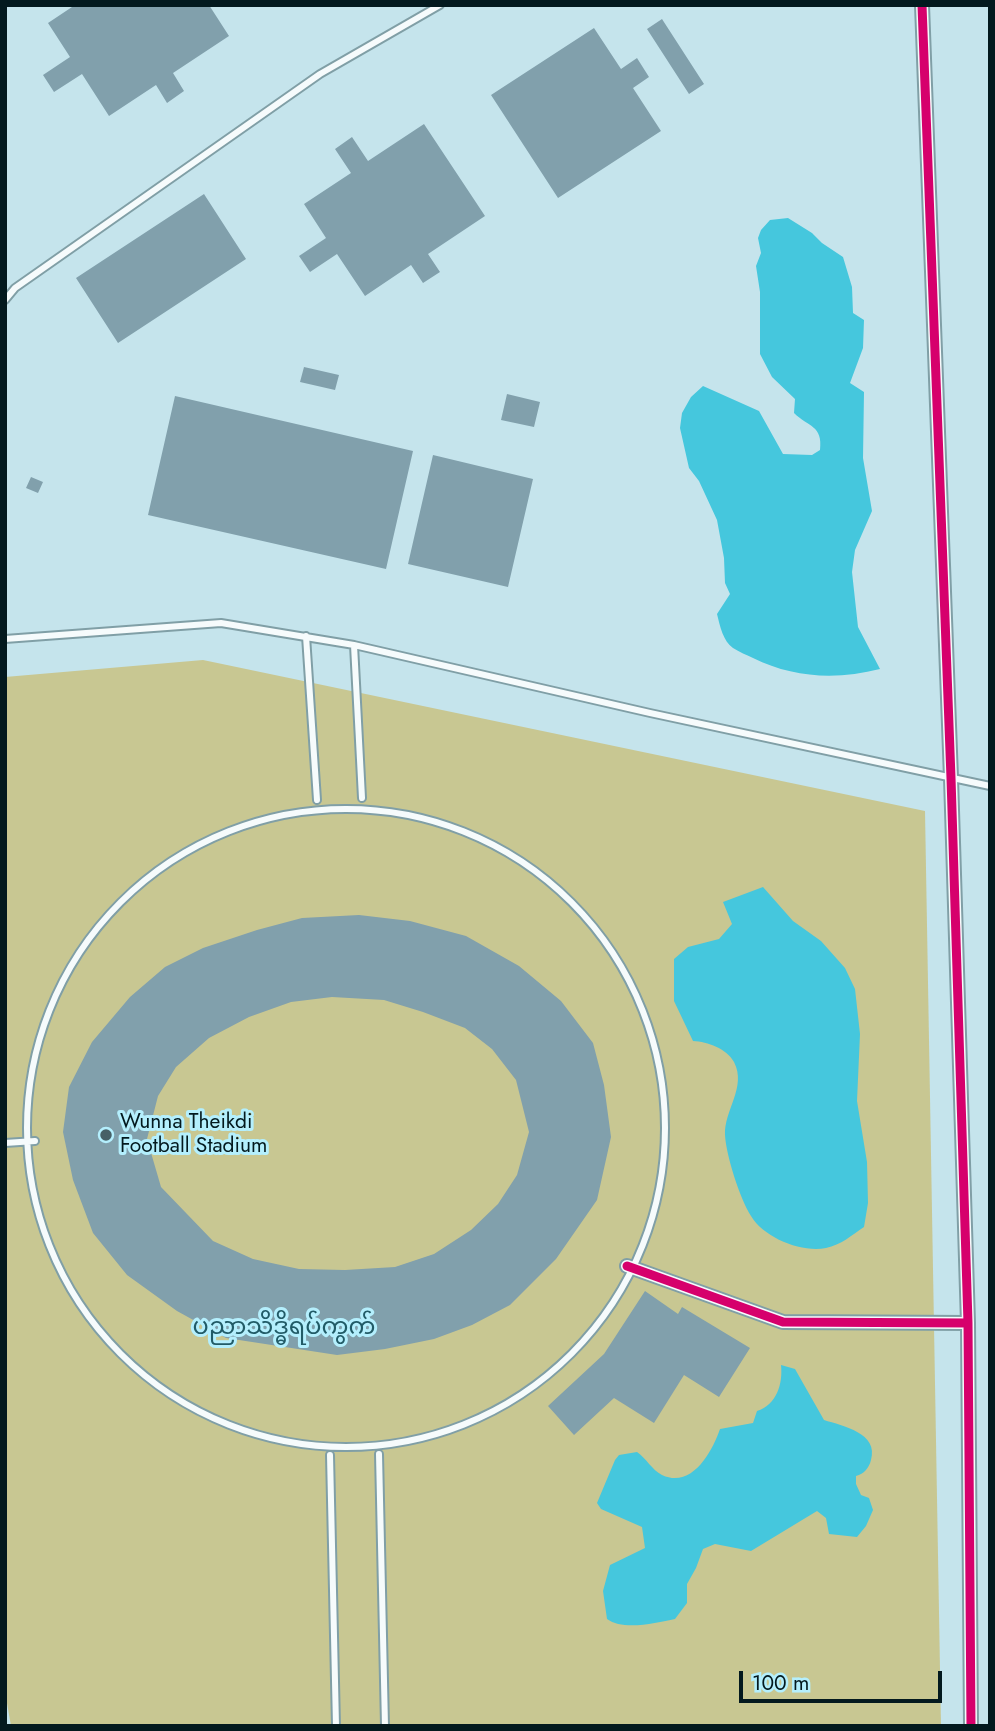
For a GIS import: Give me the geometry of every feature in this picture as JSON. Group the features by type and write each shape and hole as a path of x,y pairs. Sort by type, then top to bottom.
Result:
{"street":[{"path":"922,5 968,1323 971,1726"},
{"path":"627,1266 783,1322 968,1323"}],"lane":[{"path":"5,300 15,288 320,74 440,5"},
{"path":"5,639 221,623 354,645 650,713 990,786"},
{"path":"306,636 317,800"},
{"path":"354,645 362,798"},
{"path":"351,798 375,800"},
{"path":"306,802 328,799"},
{"path":"38,1086 38,1072 58,1005 93,938 156,869 220,826 296,805"},
{"path":"42,1194 46,1220 76,1299 117,1356 179,1408 264,1446 330,1455 379,1454 456,1434 522,1400 562,1365 604,1314 627,1266 651,1199 660,1128 652,1058 630,990 597,934 546,874 496,838"},
{"path":"35,1127 37,1154"},
{"path":"5,1143 35,1140"},
{"path":"379,1454 385,1726"},
{"path":"330,1455 336,1726"}],"shaded area":[{"name":"Wunna Theikdi Football Stadium","path":"203,660 925,811 941,1726 11,1726 5,1692 5,677"}],"water":[{"path":"788,218 843,257 852,287 853,313 864,320 863,348 850,383 864,392 863,458 872,511 855,550 852,572 858,627 880,669 864,673 831,676 784,670 740,652 727,641 717,614 730,594 725,583 724,558 717,520 699,481 689,468 680,428 682,413 691,397 703,386 759,411 783,454 812,455 820,450 817,431 794,413 795,399 772,377 760,354 760,292 756,266 761,253 758,238 770,220"},
{"path":"763,887 793,921 821,941 845,968 855,989 860,1034 857,1101 867,1162 868,1203 864,1227 826,1248 806,1248 784,1242 765,1231 751,1216 734,1177 725,1135 737,1089 734,1062 716,1047 693,1041 674,1001 674,959 688,947 719,939 732,924 723,902"},
{"path":"781,1365 795,1369 824,1420 858,1432 870,1443 870,1463 864,1472 856,1476 861,1495 869,1498 873,1510 866,1526 857,1537 829,1534 826,1518 817,1511 751,1551 715,1544 703,1549 687,1584 687,1603 675,1619 622,1625 607,1619 603,1591 610,1565 645,1548 642,1527 601,1509 597,1503 615,1460 619,1455 637,1452 662,1475 673,1478 691,1473 712,1448 720,1429 753,1423 757,1411 774,1399 780,1386"}],"building":[{"path":"75,5 209,5 229,36 173,73 184,91 167,103 156,85 109,116 82,74 54,92 43,75 70,57 48,23"},
{"path":"662,19 704,84 689,94 647,29"},
{"path":"594,28 621,69 637,58 649,77 633,88 661,131 558,198 491,95"},
{"path":"424,124 485,216 428,254 440,272 423,283 411,265 365,296 337,254 310,272 299,256 326,238 304,204 351,173 335,149 352,137 368,161"},
{"path":"204,194 246,259 118,343 76,278"},
{"path":"304,367 339,375 335,390 300,382"},
{"path":"507,394 540,402 534,427 501,420"},
{"path":"175,396 413,451 386,569 148,515"},
{"path":"433,455 533,479 508,587 408,564"},
{"path":"31,477 43,482 38,493 26,488"},
{"name":"Wunna Theikdi Football Stadium","path":"359,915 410,921 466,936 519,966 561,1001 593,1043 604,1085 611,1137 597,1200 556,1259 510,1305 472,1325 434,1339 337,1355 226,1338 177,1311 127,1275 93,1233 73,1180 63,1132 69,1087 92,1042 130,997 165,967 203,948 302,918","holes":["332,997 384,1000 465,1028 492,1049 516,1080 529,1132 517,1175 498,1204 471,1230 434,1254 395,1267 299,1269 253,1259 213,1241 161,1187 147,1139 158,1096 176,1067 209,1038 249,1017 291,1002"]},
{"path":"645,1291 678,1314 682,1307 750,1348 719,1397 684,1375 654,1423 614,1398 574,1435 548,1406 604,1354"}],"cycle path":[{"path":"922,5 968,1323 971,1726"},
{"path":"627,1266 783,1322 968,1323"}],"place":[{"name":"Wunna Theikdi Football Stadium","path":"106,1135"}],"district":[{"name":"ပညာသိဒ္ဓိရပ်ကွက်","path":"284,1328"}]}
